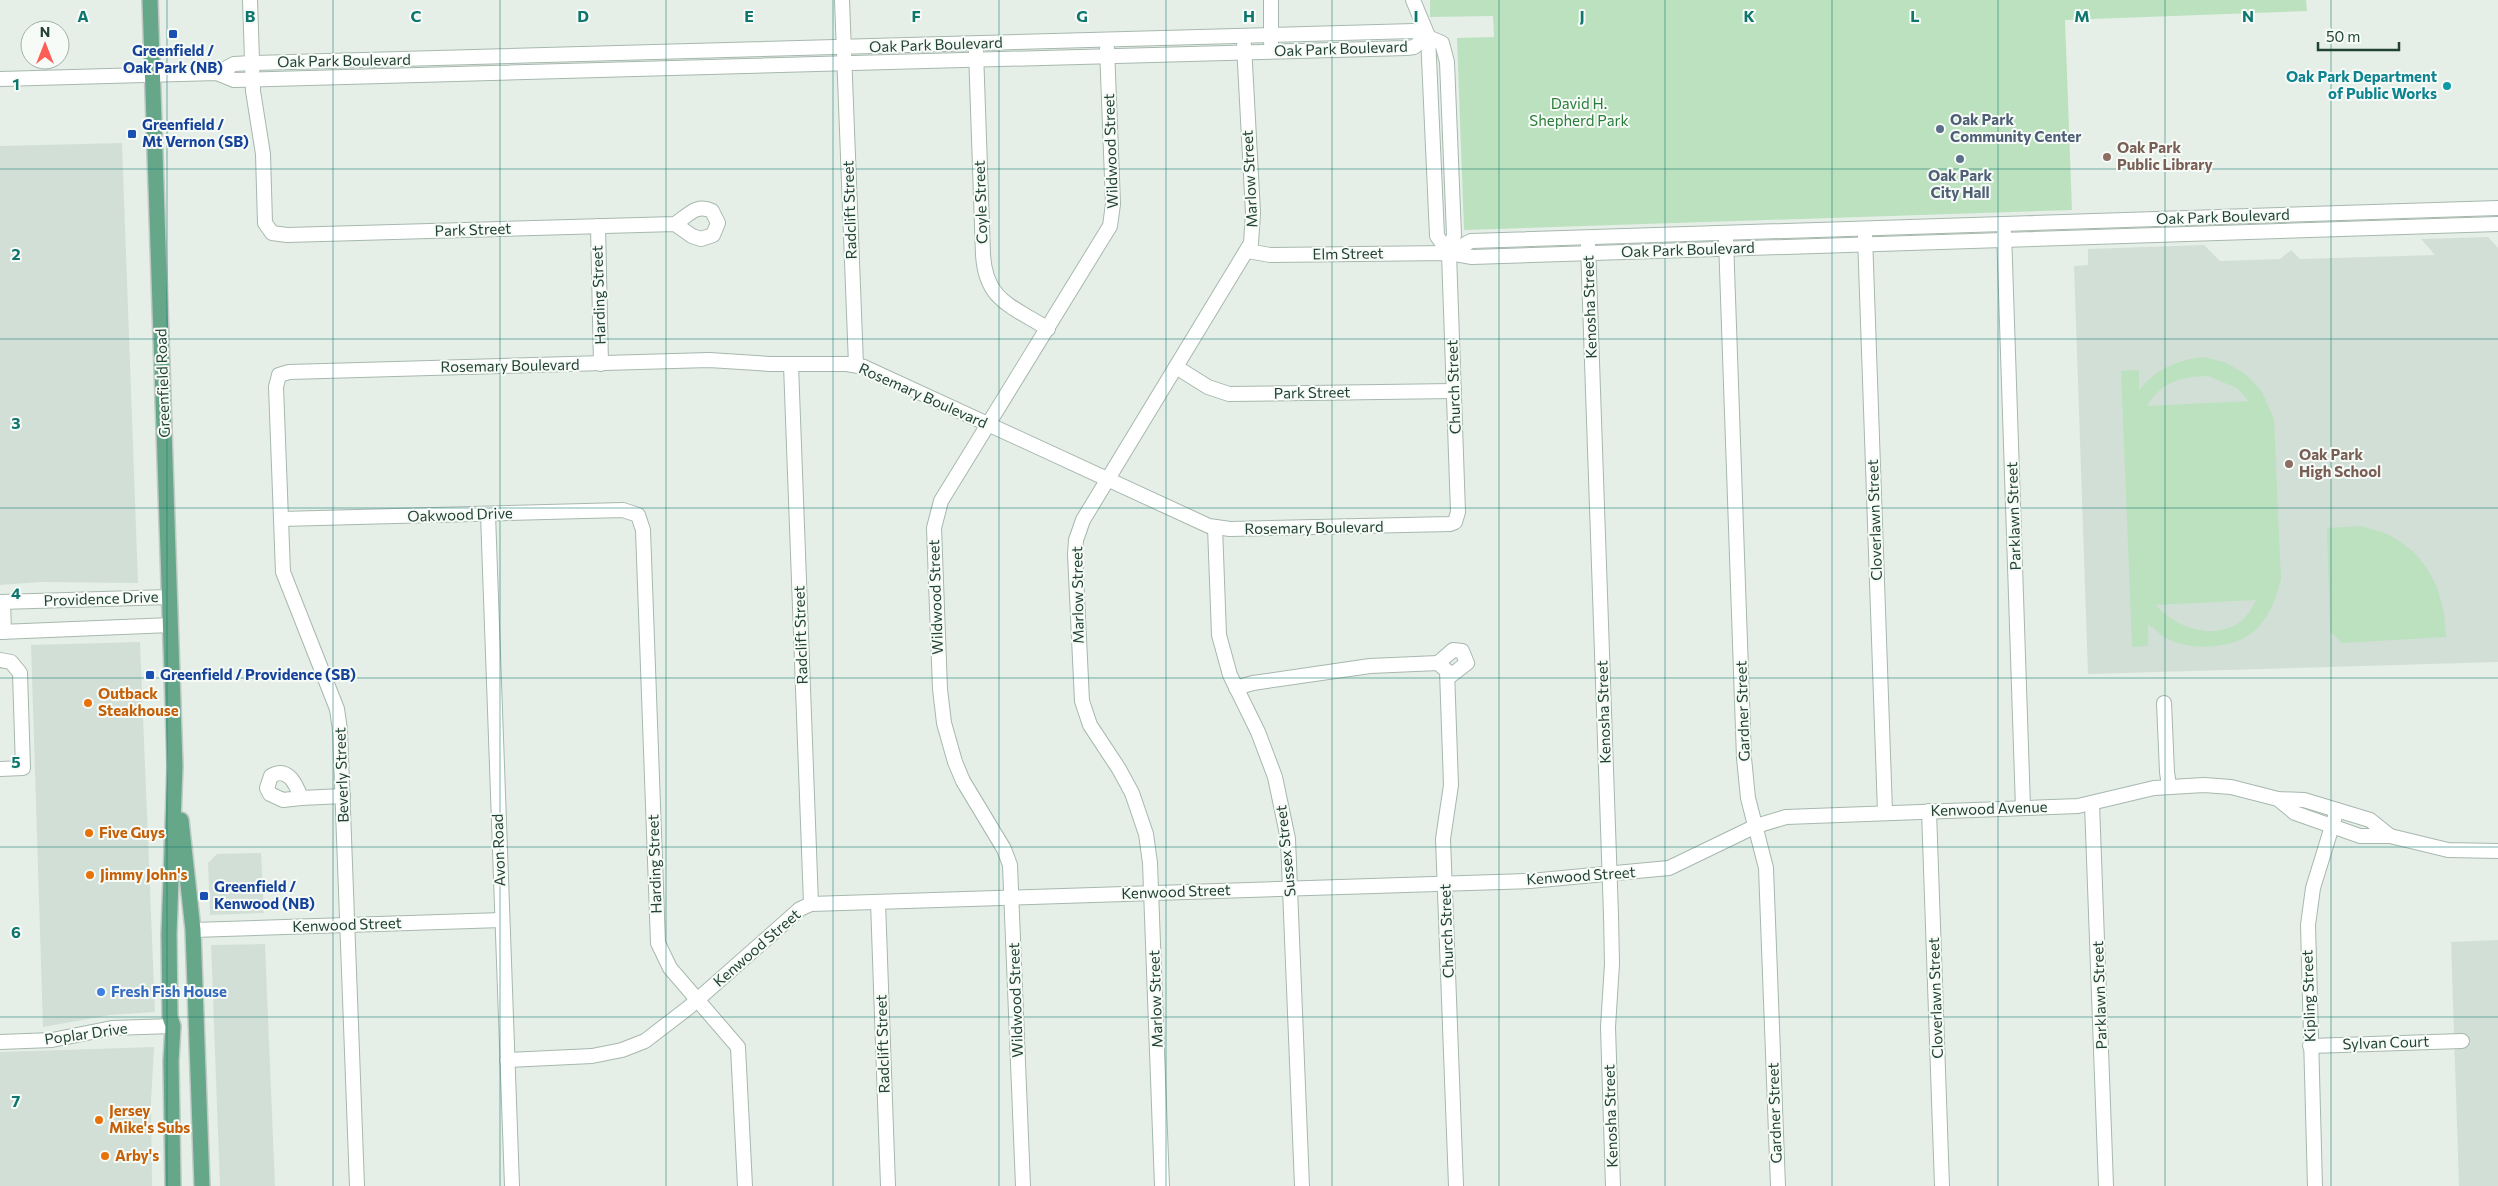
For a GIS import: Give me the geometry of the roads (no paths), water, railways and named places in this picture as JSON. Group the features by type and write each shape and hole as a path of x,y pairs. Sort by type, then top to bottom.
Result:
{"main road":[{"name":"Greenfield Road","path":"150,0 175,766 169,934 174,1186"},
{"name":"Greenfield Road","path":"175,766 193,930 202,1186"},
{"path":"172,1119 184,1126 200,1124"}],"street":[{"path":"250,0 252,79"},
{"name":"Radclift Street","path":"842,0 856,365"},
{"path":"1270,0 1272,52"},
{"name":"Church Street","path":"1413,0 1428,36 1436,177 1437,236 1449,253"},
{"name":"Oak Park Boulevard","path":"0,79 217,73 234,80 653,67 844,55 975,43 1414,31 1428,36"},
{"name":"Marlow Street","path":"1162,1186 1152,893 1146,834 1141,816 1119,769 1090,725 1082,701 1075,554 1076,540 1083,520 1248,252 1253,234 1244,36"},
{"name":"Oak Park Boulevard","path":"217,73 234,64 252,63 653,52 976,59 1407,48 1414,47 1428,36"},
{"name":"Church Street","path":"1428,36 1442,43 1446,54 1454,236 1449,253 1458,512 1455,522"},
{"name":"Wildwood Street","path":"1023,1186 1010,865 1004,849 968,792 955,762 944,723 939,674 935,517 941,501 1048,329 1112,221 1107,40"},
{"name":"Coyle Street","path":"975,43 983,255 986,279 999,298 1048,329"},
{"path":"653,52 653,67"},
{"path":"473,58 473,72"},
{"name":"Park Street","path":"252,79 262,154 265,222 272,233 287,235 675,224"},
{"path":"1432,114 1449,113"},
{"path":"1436,177 1452,176"},
{"name":"Oak Park Boulevard","path":"1449,253 1471,241 1947,224 2003,224 2498,208"},
{"path":"1947,224 1948,242"},
{"name":"Parklawn Street","path":"2003,224 2024,808"},
{"name":"Oak Park Boulevard","path":"1449,253 1472,257 2498,224"},
{"name":"Harding Street","path":"598,226 602,364"},
{"name":"Cloverlawn Street","path":"1865,228 1885,812"},
{"name":"Gardner Street","path":"1726,233 1744,758 1747,790 1765,862 1767,881 1778,1186"},
{"name":"Kenosha Street","path":"1588,238 1612,964 1608,1027 1614,1186"},
{"name":"Elm Street","path":"1248,252 1270,255 1449,253"},
{"name":"Rosemary Boulevard","path":"279,375 289,372 710,360 791,365 856,365 1192,519 1215,527 1230,529 1445,525 1455,522"},
{"name":"Radclift Street","path":"791,365 811,904"},
{"name":"Park Street","path":"1176,367 1208,387 1229,394 1454,391"},
{"name":"Beverly Street","path":"279,375 276,387 283,572 287,588 337,708 340,730 357,1186"},
{"name":"Oakwood Drive","path":"281,519 623,510 638,515"},
{"name":"Avon Road","path":"488,514 512,1186"},
{"name":"Harding Street","path":"638,515 643,530 657,935 664,958 735,1042 740,1053 745,1186"},
{"name":"Sussex Street","path":"1215,527 1214,550 1219,635 1236,688 1258,732 1275,777 1288,839 1292,888 1302,1186"},
{"name":"Providence Drive","path":"170,597 2,602 2,632 171,625"},
{"path":"1236,688 1253,683 1370,666 1438,663 1444,666 1449,677 1467,662 1466,654 1462,651 1454,650 1438,663"},
{"path":"0,660 12,662 20,673 23,768 0,769"},
{"name":"Church Street","path":"1449,677 1451,785 1444,822 1456,1186"},
{"path":"2164,702 2169,786"},
{"path":"2092,804 2169,786 2231,788 2278,799 2304,800 2370,820 2390,836"},
{"path":"301,798 343,796"},
{"path":"2278,799 2295,813 2360,836 2390,836 2448,850 2498,851"},
{"name":"Parklawn Street","path":"2092,804 2106,1186"},
{"name":"Kenwood Avenue","path":"1885,812 2092,804"},
{"name":"Kipling Street","path":"2315,1186 2307,942 2310,906 2318,868 2337,810"},
{"name":"Cloverlawn Street","path":"1929,811 1942,1186"},
{"name":"Kenwood Street","path":"507,1060 587,1057 622,1050 645,1041 698,999 800,910 811,904 1445,882 1530,881 1609,875 1669,868 1756,826 1775,819 1795,815 1885,812"},
{"name":"Radclift Street","path":"878,902 888,1186"},
{"name":"Kenwood Street","path":"193,930 502,920"},
{"name":"Poplar Drive","path":"0,1042 52,1040 112,1028 172,1026"},
{"name":"Sylvan Court","path":"2310,1046 2462,1041"}],"place":[{"name":"Greenfield / Oak Park (NB)","path":"173,34"},
{"name":"Oak Park Department of Public Works","path":"2447,86"},
{"name":"Oak Park Community Center","path":"1940,129"},
{"name":"Greenfield / Mt Vernon (SB)","path":"132,134"},
{"name":"Oak Park Public Library","path":"2107,157"},
{"name":"Oak Park City Hall","path":"1960,159"},
{"name":"Oak Park High School","path":"2289,464"},
{"name":"Greenfield / Providence (SB)","path":"150,675"},
{"name":"Outback Steakhouse","path":"88,703"},
{"name":"Five Guys","path":"89,833"},
{"name":"Jimmy John's","path":"90,875"},
{"name":"Greenfield / Kenwood (NB)","path":"204,896"},
{"name":"Fresh Fish House","path":"101,992"},
{"name":"Jersey Mike's Subs","path":"99,1120"},
{"name":"Arby's","path":"105,1156"}],"park label":[{"name":"David H. Shepherd Park","path":"1579,112"}]}
